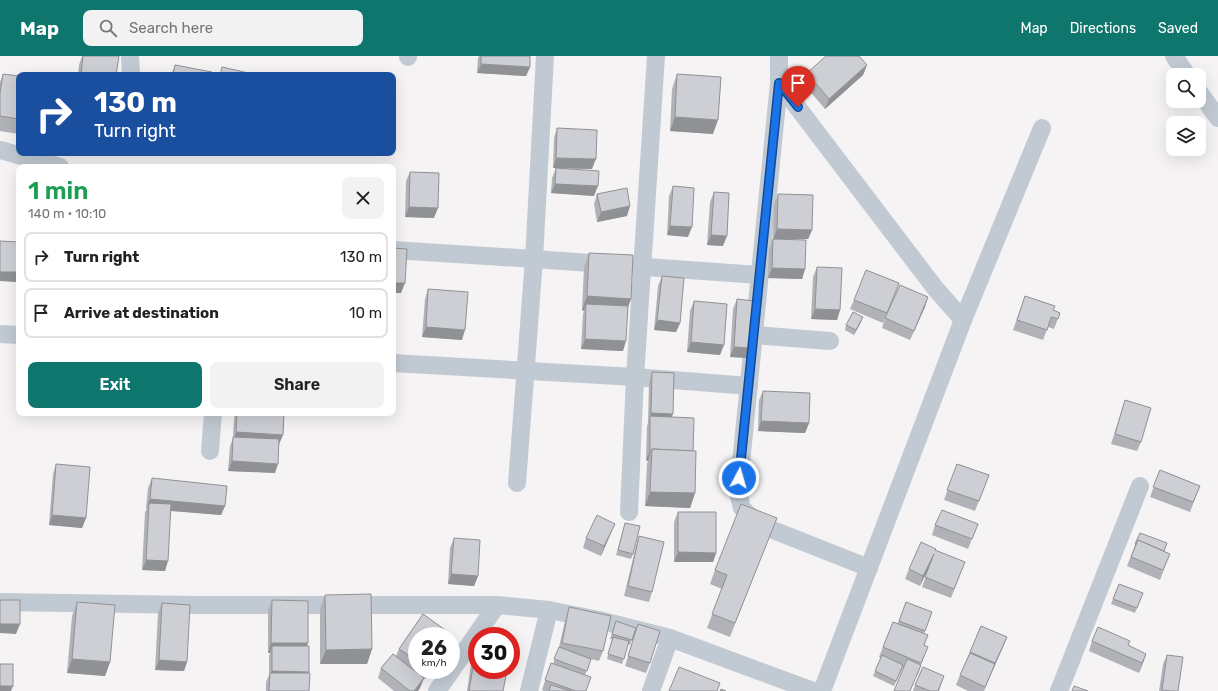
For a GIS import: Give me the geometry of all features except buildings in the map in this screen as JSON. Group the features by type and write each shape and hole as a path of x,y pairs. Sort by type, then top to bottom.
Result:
{"street":[{"path":"517,483 534,259 545,56"},
{"path":"628,512 635,377 656,56"},
{"path":"779,56 779,83 738,493 742,508 758,524 869,568"},
{"path":"1174,56 1182,68"},
{"path":"779,83 935,288 963,320"},
{"path":"1206,102 1218,118"},
{"path":"822,691 963,320 1042,128"},
{"path":"0,150 16,155"},
{"path":"21,156 49,164"},
{"path":"396,250 759,275"},
{"path":"0,334 16,335"},
{"path":"754,335 830,341"},
{"path":"396,363 635,377 749,386"},
{"path":"210,451 213,416"},
{"path":"1059,691 1140,486"},
{"path":"0,602 195,605 497,604 549,610 599,620 670,638 813,691"},
{"path":"437,691 497,604"},
{"path":"529,691 549,610"},
{"path":"651,691 670,638"}],"route":[{"path":"739,478 779,83 798,107"}]}
